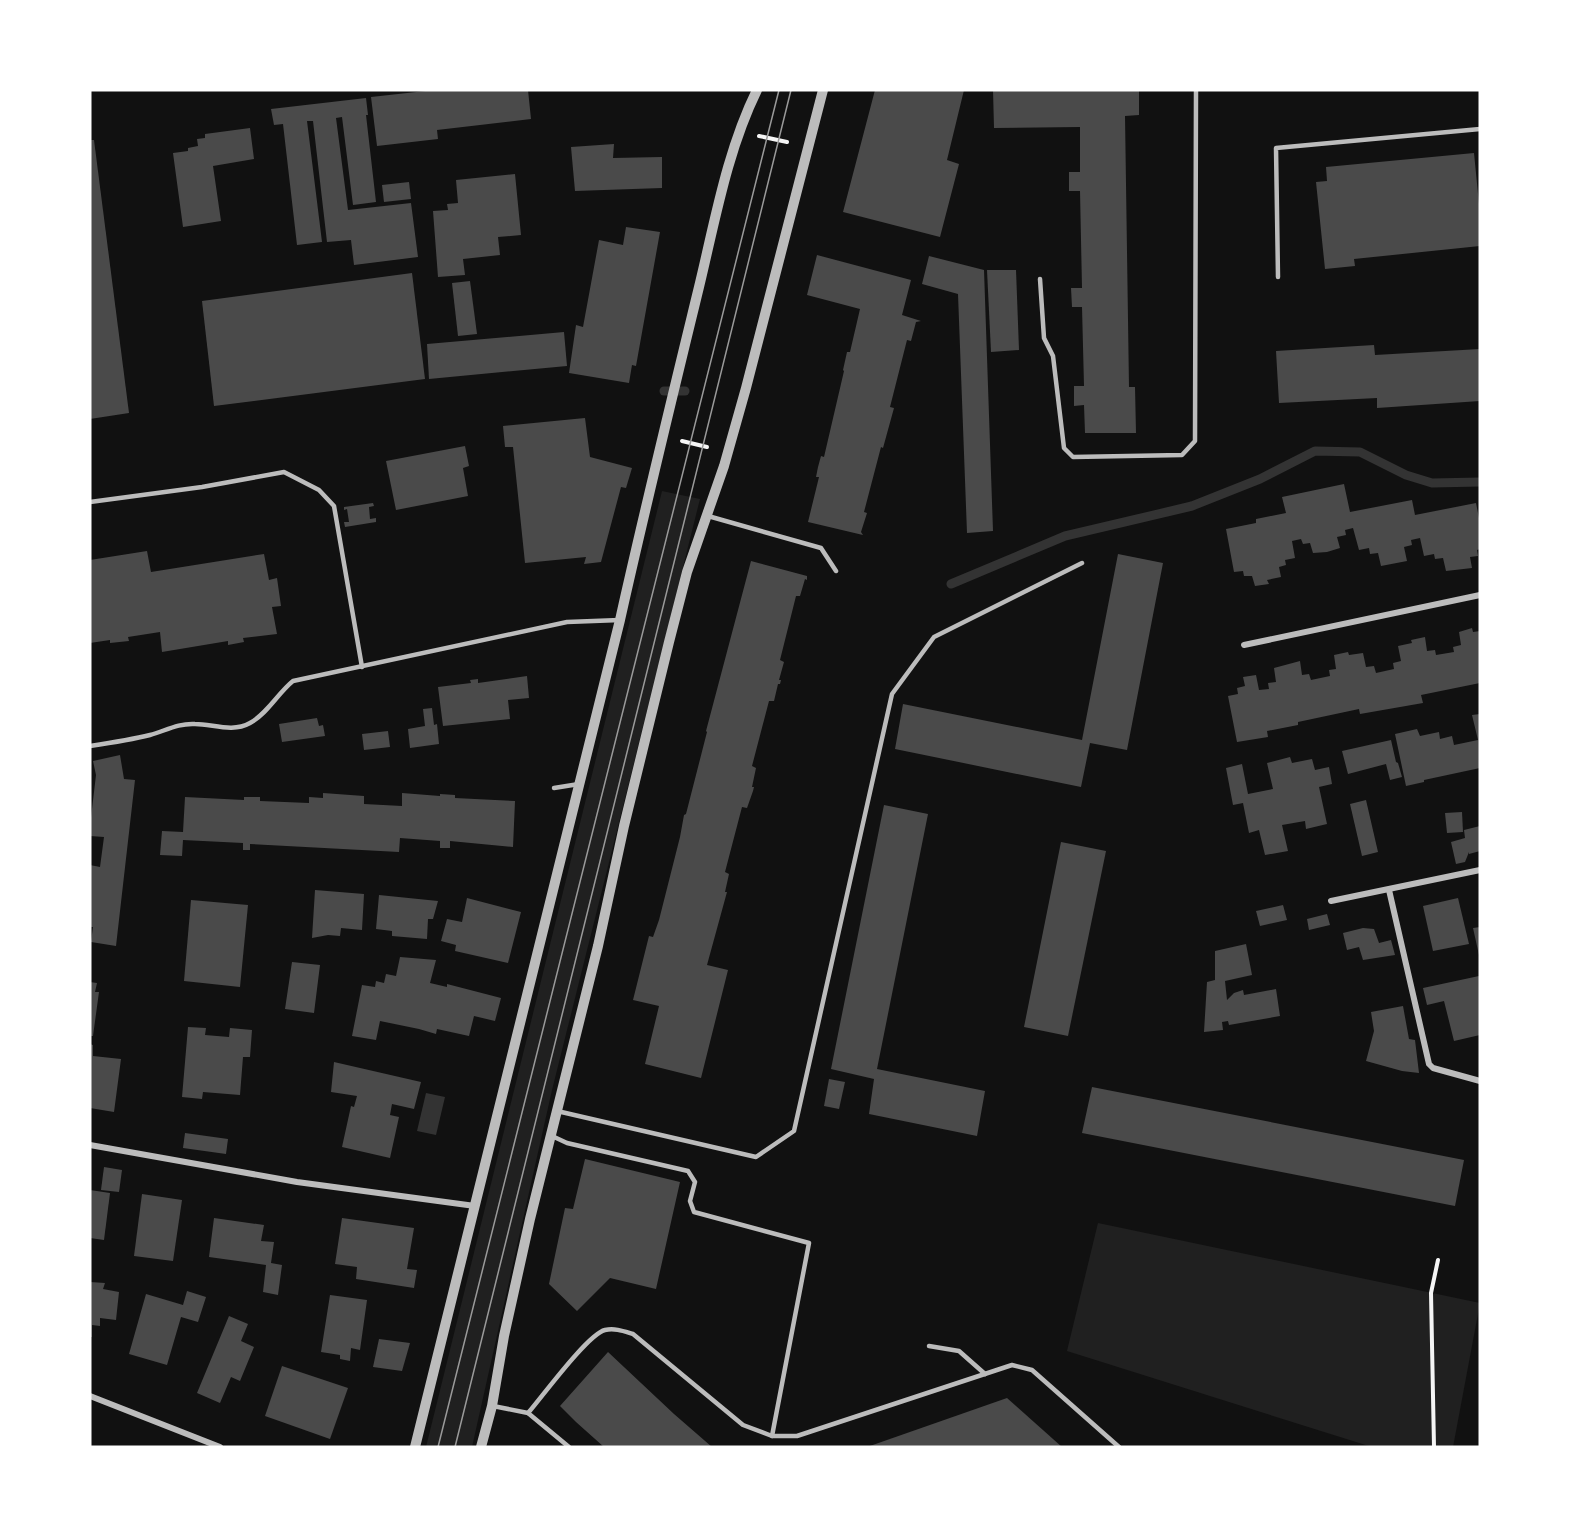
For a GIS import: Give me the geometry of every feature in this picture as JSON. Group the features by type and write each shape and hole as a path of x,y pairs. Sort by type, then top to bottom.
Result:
{"street":[{"path":"415,1447 620,620 662,436 724,185 746,111 757,90"},
{"path":"481,1447 492,1406 504,1336 530,1219 598,946 624,825 669,642 687,572 728,452 749,377 823,90"},
{"path":"1244,645 1480,595"},
{"path":"1330,901 1480,870"},
{"path":"1389,890 1429,1064 1433,1068 1480,1081"},
{"path":"90,1145 297,1182 475,1206"},
{"path":"90,1396 220,1447"}],"lane":[{"path":"1040,279 1044,338 1053,356 1064,448 1073,457 1182,455 1195,441 1196,90"},
{"path":"1278,277 1276,148 1480,129"},
{"path":"90,502 202,487 284,472 319,490 334,506 362,668"},
{"path":"705,516 821,548 836,572"},
{"path":"557,1111 756,1157 794,1131 892,694 934,637 1082,563"},
{"path":"90,746 151,735 175,726 194,724 241,727 258,717 293,681 362,668 567,622 620,620"},
{"path":"554,788 579,784"},
{"path":"552,1136 567,1143 688,1171 695,1182 690,1201 694,1212 809,1242 772,1436"},
{"path":"528,1413 588,1340 603,1330 618,1329 633,1334 743,1425 772,1436 797,1436 1012,1365 1032,1370 1119,1447"},
{"path":"929,1346 959,1352 985,1374"},
{"path":"492,1406 528,1413 569,1447"}],"path":[{"path":"740,132 809,147"},
{"path":"662,436 728,452"},
{"path":"1434,1447 1431,1293 1438,1260"}],"shaded area":[{"path":"662,491 700,499 552,1090 472,1447 426,1447"},
{"path":"426,1093 445,1097 436,1135 417,1131"},
{"path":"1098,1223 1480,1303 1453,1447 1372,1447 1067,1351"}],"building":[{"path":"434,90 528,90 531,119 437,130 438,139 377,146 371,97"},
{"path":"875,90 964,90 947,160 959,164 940,237 843,212"},
{"path":"993,90 1139,90 1139,115 1125,116 1129,387 1135,387 1136,433 1085,433 1084,405 1074,406 1074,386 1084,386 1082,307 1072,307 1071,288 1082,288 1080,191 1069,191 1069,172 1080,172 1080,127 994,128"},
{"path":"366,98 376,202 353,205 342,117 336,118 348,210 411,203 418,257 354,265 351,240 327,242 313,121 307,121 322,242 297,245 283,124 274,125 271,109"},
{"path":"250,128 254,159 213,166 221,221 183,227 173,153 188,151 188,148 198,146 197,139 205,138 205,134"},
{"path":"90,140 94,140 129,413 90,419"},
{"path":"614,144 613,158 662,157 662,188 575,191 571,147"},
{"path":"1474,153 1480,214 1480,246 1354,259 1355,266 1325,269 1316,182 1327,181 1326,167"},
{"path":"515,174 521,235 498,237 500,255 463,259 465,275 438,277 433,211 448,210 447,204 458,203 456,180"},
{"path":"409,182 411,199 384,202 382,185"},
{"path":"626,227 660,232 636,366 632,365 629,383 569,373 576,325 583,327 599,240 623,245"},
{"path":"817,255 911,280 902,315 921,321 916,322 911,341 907,340 890,407 894,408 864,512 867,513 861,532 863,535 808,522 819,477 816,477 818,467 821,456 824,457 847,352 850,352 860,309 807,295"},
{"path":"929,256 984,270 993,531 967,533 958,294 922,284"},
{"path":"987,270 1016,270 1019,350 991,352"},
{"path":"412,273 425,379 214,406 202,301"},
{"path":"470,281 477,334 458,336 452,283"},
{"path":"564,332 567,366 429,379 427,344"},
{"path":"1374,345 1375,355 1480,349 1480,401 1377,408 1377,398 1279,403 1276,351"},
{"path":"585,418 590,457 632,468 626,488 621,487 601,562 584,564 586,557 525,563 513,447 505,447 503,426"},
{"path":"465,446 469,466 463,468 468,496 396,510 386,461"},
{"path":"1344,484 1350,512 1412,500 1415,515 1476,503 1480,523 1480,549 1477,550 1478,556 1470,557 1472,568 1446,571 1443,558 1435,559 1434,554 1424,556 1420,538 1411,540 1412,545 1404,547 1407,561 1381,566 1378,553 1370,554 1369,548 1359,550 1353,528 1345,530 1346,535 1337,537 1340,548 1327,552 1313,553 1310,543 1303,544 1301,539 1292,541 1295,558 1285,560 1286,565 1279,567 1281,577 1267,580 1269,584 1255,586 1252,576 1244,576 1243,571 1234,572 1226,529 1256,523 1256,519 1286,513 1282,497"},
{"path":"373,503 374,506 369,507 370,519 376,518 376,522 345,527 344,522 349,522 347,509 344,510 344,507"},
{"path":"147,551 151,572 264,554 269,580 277,578 281,606 272,607 277,634 243,638 244,642 228,645 228,641 162,652 160,632 128,637 129,641 110,643 110,640 90,643 90,560"},
{"path":"1118,554 1163,563 1127,750 1090,743 1081,787 895,749 903,704 1082,740"},
{"path":"751,561 807,576 807,580 805,579 800,596 796,596 780,660 784,662 780,684 778,684 774,701 769,701 752,766 756,768 753,791 747,808 742,807 725,872 729,874 725,892 727,892 707,965 728,970 701,1078 645,1064 659,1006 633,1000 649,936 653,937 659,920 684,815"},
{"path":"1472,628 1473,632 1480,631 1480,683 1421,695 1423,703 1360,714 1359,709 1298,722 1298,725 1267,731 1268,737 1237,742 1228,696 1238,694 1237,688 1245,686 1243,677 1256,675 1259,690 1269,689 1268,683 1276,682 1274,668 1300,661 1302,675 1309,674 1311,680 1330,676 1329,670 1336,669 1334,655 1348,652 1349,655 1363,653 1366,667 1374,666 1376,673 1394,669 1393,663 1401,661 1398,646 1425,637 1427,651 1435,650 1436,655 1454,652 1453,647 1461,645 1459,632"},
{"path":"527,676 529,698 508,700 510,719 443,726 438,687 471,683 470,680 478,679 478,683"},
{"path":"432,708 434,725 437,724 439,744 410,748 408,729 425,726 423,709"},
{"path":"1480,714 1480,768 1406,786 1395,734 1417,729 1420,736 1439,732 1440,739 1452,736 1454,745 1478,740 1472,715"},
{"path":"317,718 319,726 323,725 325,736 282,742 279,724"},
{"path":"388,731 390,747 364,750 362,734"},
{"path":"1391,740 1402,777 1390,780 1386,764 1348,774 1342,751"},
{"path":"120,755 124,779 135,780 116,946 91,942 93,927 90,927 90,865 100,867 104,837 90,836 90,826 96,775 93,761"},
{"path":"1290,757 1292,763 1312,759 1315,770 1329,767 1332,784 1319,787 1327,824 1306,829 1305,821 1282,825 1288,851 1265,855 1259,830 1249,833 1243,803 1233,805 1226,768 1242,764 1248,794 1273,789 1267,763"},
{"path":"323,793 364,796 364,804 402,806 402,793 515,801 513,847 450,841 450,848 440,848 440,841 400,838 399,852 250,844 250,850 243,850 243,843 183,840 182,856 160,855 162,831 183,832 185,797 244,800 244,797 260,797 260,801 309,803 309,797 323,798"},
{"path":"1366,800 1378,852 1362,856 1350,804"},
{"path":"884,805 928,814 877,1069 985,1091 977,1136 869,1114 874,1079 831,1069"},
{"path":"1462,812 1463,832 1447,833 1445,813"},
{"path":"1480,826 1480,851 1469,854 1469,852 1465,862 1456,864 1451,842 1465,838 1464,830"},
{"path":"1061,842 1106,851 1068,1036 1024,1027"},
{"path":"315,890 364,894 362,930 341,928 340,936 328,935 312,938"},
{"path":"379,895 438,901 433,919 428,919 427,939 392,936 392,931 376,929"},
{"path":"467,898 521,912 508,963 455,951 456,945 441,941 447,919 462,922"},
{"path":"1458,898 1469,944 1433,951 1423,906"},
{"path":"191,900 248,905 240,987 184,981"},
{"path":"1283,905 1287,920 1260,926 1256,911"},
{"path":"1327,914 1330,925 1309,930 1307,919"},
{"path":"1480,927 1480,955 1479,955 1473,928"},
{"path":"1363,928 1374,929 1379,943 1391,940 1395,955 1363,960 1359,947 1347,950 1343,933"},
{"path":"1246,944 1252,975 1225,981 1227,1000 1234,993 1243,990 1244,995 1276,989 1280,1016 1229,1025 1228,1021 1222,1022 1223,1030 1204,1032 1207,982 1215,980 1215,951"},
{"path":"400,957 436,960 430,983 447,987 447,984 501,998 495,1021 474,1016 469,1036 437,1029 436,1034 380,1021 376,1040 352,1036 362,985 375,987 376,981 384,983 386,974 396,976"},
{"path":"292,962 320,965 314,1013 285,1009"},
{"path":"1479,976 1480,1035 1454,1041 1444,1001 1427,1005 1423,988"},
{"path":"90,982 97,983 95,992 99,992 93,1036 90,1036"},
{"path":"1403,1006 1409,1039 1415,1040 1419,1073 1402,1071 1366,1061 1374,1031 1371,1012"},
{"path":"188,1027 206,1028 205,1035 229,1037 230,1028 252,1030 250,1057 243,1057 240,1095 203,1092 202,1099 182,1097"},
{"path":"90,1044 93,1045 93,1056 121,1059 114,1112 90,1108"},
{"path":"334,1062 421,1082 414,1109 392,1104 390,1115 399,1117 390,1158 342,1147 351,1106 354,1107 357,1096 331,1092"},
{"path":"829,1079 845,1082 839,1109 824,1106"},
{"path":"1092,1087 1464,1160 1455,1206 1082,1133"},
{"path":"185,1133 228,1139 226,1154 183,1148"},
{"path":"585,1159 680,1182 656,1289 610,1278 577,1311 549,1284 565,1208 573,1209"},
{"path":"104,1167 122,1170 119,1192 101,1190"},
{"path":"90,1190 110,1193 104,1240 90,1238"},
{"path":"142,1194 182,1200 173,1261 134,1256"},
{"path":"214,1218 264,1225 261,1241 274,1242 271,1263 282,1265 278,1295 263,1292 266,1265 209,1257"},
{"path":"342,1218 414,1228 407,1269 417,1270 414,1288 356,1279 357,1267 335,1264"},
{"path":"90,1282 105,1283 103,1289 119,1292 116,1320 100,1318 100,1326 92,1325 92,1337 90,1337"},
{"path":"187,1291 206,1297 198,1322 181,1317 167,1365 129,1354 146,1294 183,1305"},
{"path":"330,1295 367,1300 360,1350 351,1348 350,1361 340,1359 340,1355 321,1352"},
{"path":"229,1316 248,1324 241,1341 254,1347 240,1381 231,1377 220,1403 197,1393"},
{"path":"379,1339 410,1343 402,1371 373,1367"},
{"path":"608,1352 712,1447 604,1447 576,1422 560,1406"},
{"path":"282,1366 348,1388 330,1439 265,1416"},
{"path":"1007,1398 1062,1447 867,1447"}],"waterway":[{"path":"664,391 685,391"},
{"path":"951,584 1065,536 1192,506 1260,479 1315,451 1360,452 1406,475 1432,483 1480,482"}],"tram line":[{"path":"438,1447 779,90"},
{"path":"455,1447 791,90"}]}
